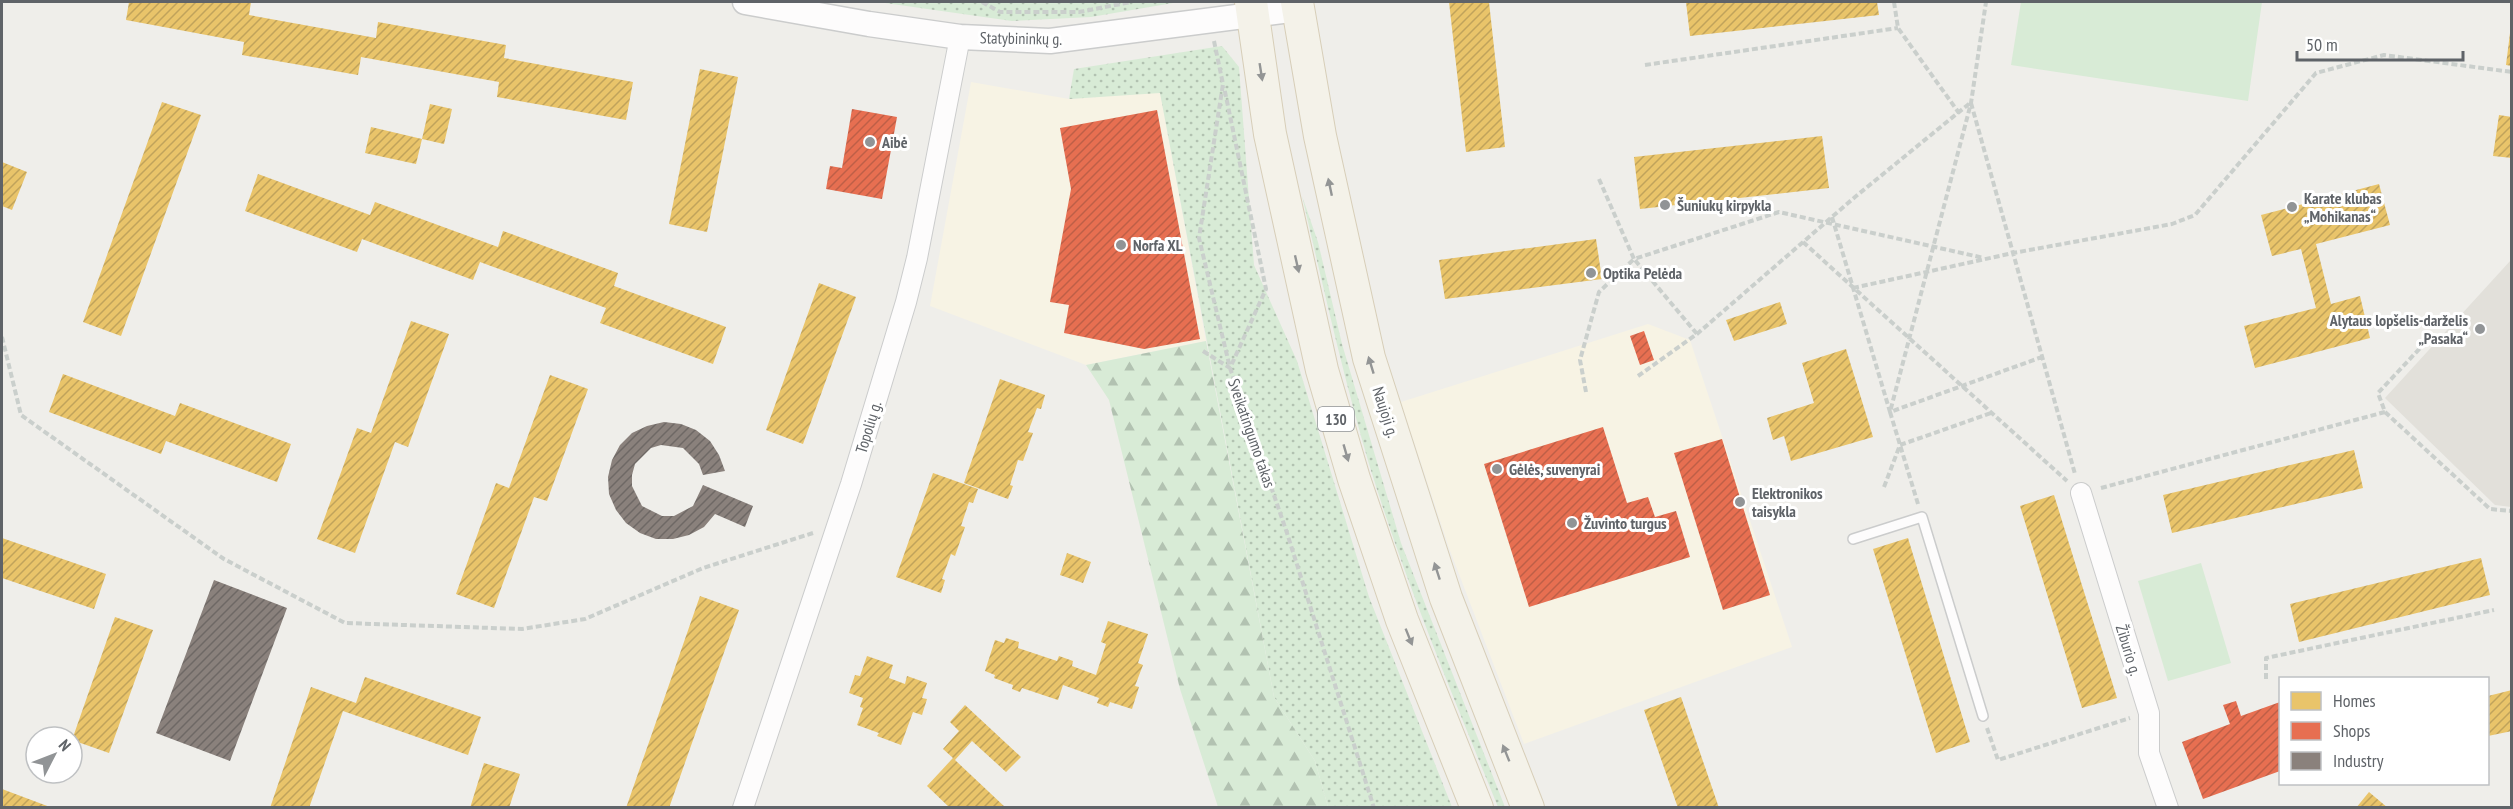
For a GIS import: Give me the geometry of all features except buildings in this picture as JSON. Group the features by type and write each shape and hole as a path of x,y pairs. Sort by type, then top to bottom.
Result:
{"main road":[{"name":"Naujoji g.","path":"1298,5 1320,136 1368,358 1446,598 1528,807"},
{"name":"130","path":"1252,8 1270,134 1322,370 1354,479 1402,620 1477,807"}],"street":[{"name":"Statybininkų g.","path":"745,2 960,37 1050,41 1252,8 1298,5"},
{"name":"Topolių g.","path":"743,807 837,527 912,280 960,37"},
{"name":"Žiburio g.","path":"2081,493 2149,712 2149,753 2168,807"}],"lane":[{"path":"1853,539 1922,518 1983,716"}],"path":[{"path":"982,2 1000,12 1079,12 1131,2"},
{"path":"1894,2 1898,28 1959,112"},
{"path":"1890,412 1971,102 1986,2"},
{"path":"1645,65 1898,28"},
{"name":"Sveikatingumo takas","path":"1216,49 1223,84 1199,238 1230,368 1287,533 1374,807"},
{"path":"1853,288 2013,253 2172,224 2195,215 2316,73 2384,55 2511,72"},
{"path":"1203,351 1230,368 1266,289 1223,84"},
{"path":"1638,376 1697,333 1971,102"},
{"path":"1971,102 2081,493"},
{"path":"1599,179 1634,259 1697,333"},
{"path":"1586,392 1580,360 1599,292 1634,259 1779,212 1988,259"},
{"path":"1832,217 1922,518"},
{"path":"1803,242 2081,493"},
{"path":"2,337 21,415 225,559 345,623 522,629 585,619 704,568 783,541 837,527"},
{"path":"2422,345 2378,393 2385,412 2490,509 2511,511"},
{"path":"1890,412 2043,357"},
{"path":"2081,493 2385,412"},
{"path":"1900,445 1991,413"},
{"path":"1884,488 1900,445"},
{"path":"2266,679 2266,658 2494,610"},
{"path":"1983,716 1998,760 2149,712"}],"shaded area":[{"path":"971,82 1069,99 1160,92 1206,341 1086,365 930,306"},
{"name":"Alytaus lopšelis-darželis „Pasaka“","path":"2511,260 2511,507 2495,505 2385,398"},
{"path":"1648,324 1690,340 1792,647 1524,744 1449,548 1401,402"}],"green space":[{"path":"878,2 1179,2 1091,17 1012,21"},
{"path":"2021,2 2262,2 2248,101 2011,65"},
{"path":"1222,46 1239,67 1254,265 1297,361 1369,597 1452,807 1328,807 1315,761 1274,697 1160,93 1069,99 1074,69"},
{"path":"1302,196 1318,242 1342,344 1401,543 1505,807 1498,807 1430,637 1383,508 1351,397"},
{"path":"1206,341 1274,697 1315,761 1328,807 1218,807 1180,689 1109,400 1086,365"},
{"path":"2201,563 2231,663 2168,681 2138,581"}],"place":[{"name":"Aibė","path":"870,142"},
{"name":"Šuniukų kirpykla","path":"1665,205"},
{"name":"Karate klubas „Mohikanas“","path":"2292,207"},
{"name":"Norfa XL","path":"1121,245"},
{"name":"Optika Pelėda","path":"1591,273"},
{"name":"Alytaus lopšelis-darželis „Pasaka“","path":"2480,329"},
{"name":"Gėlės, suvenyrai","path":"1497,469"},
{"name":"Elektronikos taisykla","path":"1740,502"},
{"name":"Žuvinto turgus","path":"1572,523"}]}
